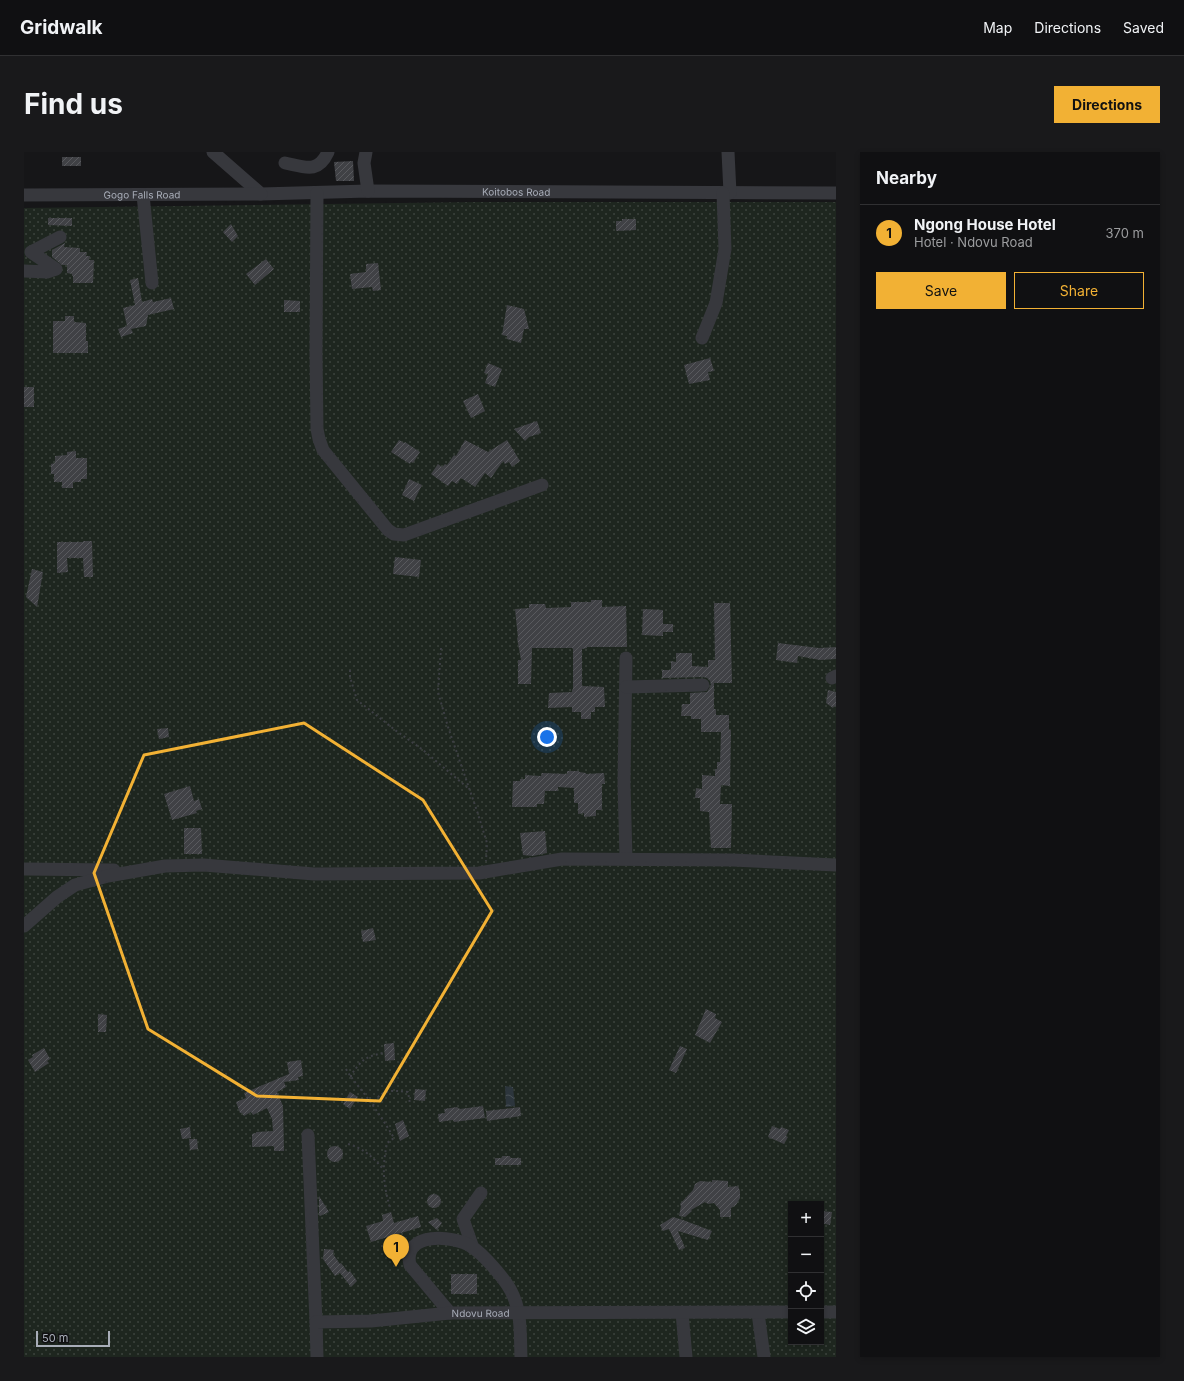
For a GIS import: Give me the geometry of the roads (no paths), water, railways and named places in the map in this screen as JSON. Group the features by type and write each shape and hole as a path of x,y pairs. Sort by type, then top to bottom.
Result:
{"street":[{"path":"213,152 261,194"},
{"path":"285,164 311,167 319,165 324,161 328,152"},
{"path":"366,152 364,163 368,191"},
{"path":"702,338 716,303 725,249 728,152"},
{"name":"Koitobos Road","path":"261,194 368,191 836,193"},
{"path":"317,193 317,428 319,440 323,450 388,530 394,534 404,536 542,485"},
{"name":"Gogo Falls Road","path":"24,195 261,194"},
{"path":"143,195 152,283"},
{"path":"24,271 47,272 56,268 31,252 60,237"},
{"path":"626,658 624,783 626,859"},
{"path":"626,687 704,685"},
{"path":"24,926 57,897 75,885 108,876 165,866 204,865 314,874 455,874 485,872 562,859 733,860 836,864"},
{"path":"24,869 141,870"},
{"path":"308,1135 317,1357"},
{"path":"473,1248 463,1219 481,1193"},
{"path":"450,1313 410,1265 408,1258 410,1252 414,1245 419,1241 446,1238 464,1243 473,1248 492,1267 510,1290 519,1313 521,1357"},
{"name":"Ndovu Road","path":"316,1322 371,1321 450,1313 788,1312"},
{"path":"824,1312 836,1312"},
{"path":"682,1313 686,1357"},
{"path":"758,1313 764,1357"}],"water":[{"path":"505,1086 513,1087 515,1106 506,1107"}],"place":[{"name":"Ngong House Hotel","path":"396,1267"}]}
